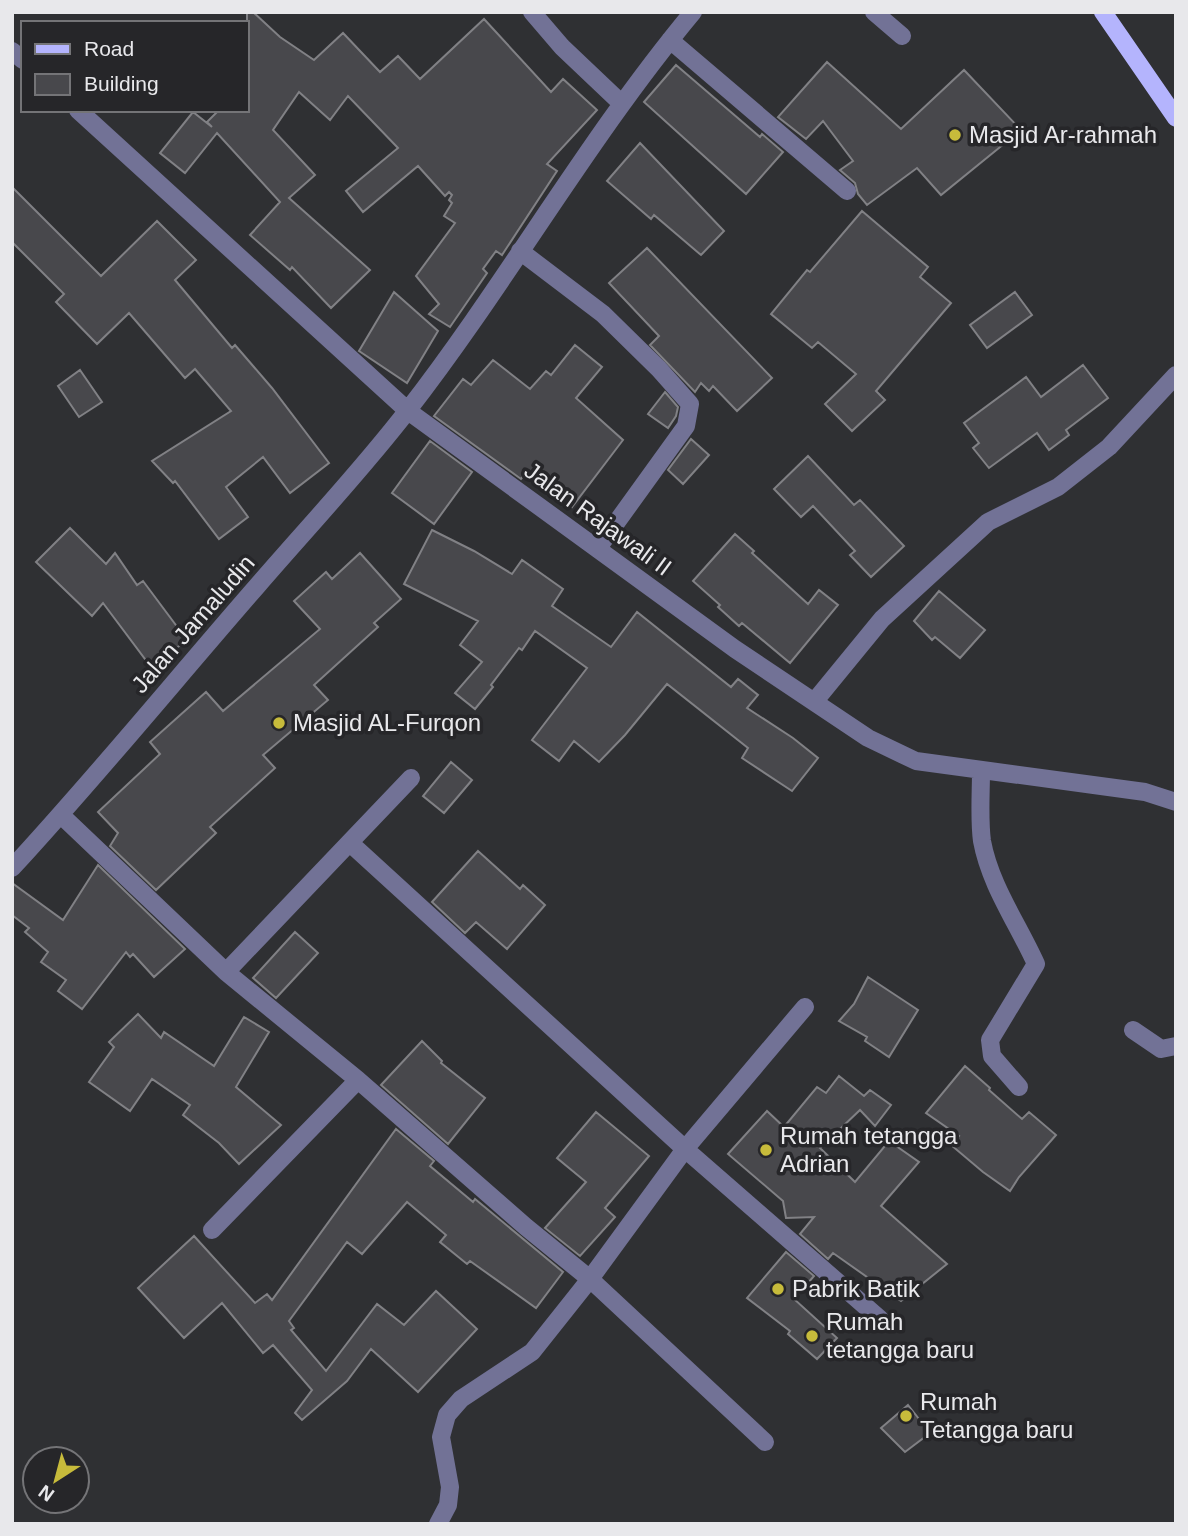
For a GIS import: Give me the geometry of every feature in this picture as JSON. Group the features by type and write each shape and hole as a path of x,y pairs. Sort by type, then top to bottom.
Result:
{"main road":[{"path":"1103,12 1176,118"}],"street":[{"path":"532,12 562,47 621,103"},
{"name":"Jalan Jamaludin","path":"12,868 347,486 408,411 461,339 621,103 693,12"},
{"path":"874,12 902,36"},
{"path":"670,40 847,191"},
{"name":"Jalan Rajawali II","path":"80,112 408,411 735,649 868,738 916,761 1145,792 1176,802"},
{"path":"520,251 603,314 690,404 686,426 597,548"},
{"path":"814,702 882,619 988,522 1058,487 1109,447 1176,375"},
{"path":"981,771 982,841 999,893 1021,930 1035,964 990,1040 992,1056 1019,1087"},
{"path":"226,972 411,778"},
{"path":"61,815 226,972 358,1080 526,1227 590,1279 765,1442"},
{"path":"350,843 685,1149 880,1319"},
{"path":"438,1524 448,1505 450,1487 441,1437 447,1415 461,1399 532,1352 590,1279 685,1149 805,1007"},
{"path":"1133,1030 1161,1049 1176,1046"},
{"path":"212,1230 358,1080"}],"building":[{"path":"247,12 253,12 280,37 314,60 343,33 380,72 398,56 420,79 484,19 551,92 563,79 597,110 547,164 557,171 502,255 496,251 483,269 487,273 450,327 429,314 439,304 416,276 455,223 444,216 452,203 449,200 452,195 449,192 445,196 418,166 363,212 346,191 398,148 348,96 330,120 299,92 273,130 315,175 289,198 370,270 331,308 292,267 290,270 250,235 280,202 217,133 185,173 160,153 193,112 212,127 207,122 217,112 248,112"},
{"path":"827,62 901,129 964,70 1021,130 941,195 917,168 867,205 858,194 855,183 840,170 853,161 823,121 806,139 778,117"},
{"path":"676,65 760,137 762,134 783,152 746,194 644,102"},
{"path":"640,143 724,231 701,255 654,215 651,219 607,181"},
{"path":"12,187 101,276 157,221 196,260 175,280 232,348 235,345 272,388 329,463 290,493 263,457 226,487 248,517 219,539 175,481 173,483 152,461 231,411 195,369 185,378 129,313 97,344 56,302 64,294 12,242"},
{"path":"862,211 928,267 920,277 951,303 876,391 885,400 852,431 825,404 856,374 818,342 812,348 771,314 807,270 810,272"},
{"path":"647,248 772,378 737,411 713,386 709,391 701,383 695,392 650,345 659,336 609,283"},
{"path":"394,292 438,331 407,383 359,351"},
{"path":"1015,292 1032,315 987,348 970,325"},
{"path":"575,345 602,367 576,398 623,440 572,507 526,473 521,479 434,416 463,379 471,385 493,360 530,389 546,371 551,375"},
{"path":"1083,365 1108,398 1066,430 1069,435 1049,450 1037,433 989,468 973,448 979,443 964,423 1026,377 1041,397"},
{"path":"80,370 102,402 79,417 58,386"},
{"path":"665,392 678,407 668,428 648,414"},
{"path":"691,439 709,455 683,484 668,470"},
{"path":"430,441 472,472 434,524 392,493"},
{"path":"808,456 854,505 860,500 904,546 871,577 850,555 855,551 813,506 801,517 774,489"},
{"path":"70,528 106,564 115,553 137,585 143,581 187,640 151,667 103,603 92,616 36,562"},
{"path":"432,530 512,574 522,560 563,589 552,606 611,647 637,612 731,687 738,679 758,695 747,708 818,758 792,791 742,758 748,748 667,684 599,762 574,741 559,761 532,740 587,668 535,631 522,650 519,648 475,709 455,693 482,662 460,645 478,621 404,584"},
{"path":"735,534 808,604 819,590 838,605 790,663 742,623 739,626 693,581"},
{"path":"360,553 401,599 374,623 378,627 314,685 328,700 263,755 275,768 210,827 216,833 156,890 110,846 118,833 98,812 160,754 150,742 206,692 223,711 320,629 294,601 326,572 332,579"},
{"path":"939,591 985,630 960,658 935,637 932,640 914,621"},
{"path":"451,762 472,780 444,813 423,796"},
{"path":"478,851 520,889 523,885 545,905 507,949 476,922 465,933 432,902"},
{"path":"98,865 185,949 154,977 133,954 130,957 126,952 82,1009 58,991 66,980 41,962 48,952 25,932 29,928 12,915 12,883 63,920"},
{"path":"295,932 318,953 276,998 253,978"},
{"path":"868,977 918,1010 889,1057 865,1041 867,1037 839,1021 854,1004"},
{"path":"138,1014 161,1038 164,1032 214,1066 244,1017 269,1032 236,1087 281,1125 239,1164 219,1143 183,1115 190,1105 152,1079 130,1111 89,1082 114,1047 109,1042"},
{"path":"422,1041 441,1063 485,1098 448,1144 381,1085"},
{"path":"965,1066 1022,1119 1029,1112 1056,1135 1010,1191 951,1145 959,1136 926,1113"},
{"path":"839,1076 864,1096 870,1090 891,1105 875,1126 860,1110 820,1148 855,1182 889,1141 919,1162 881,1206 947,1264 901,1301 833,1253 828,1259 800,1234 814,1217 786,1218 783,1201 728,1154 767,1111 784,1127 817,1087 826,1093"},
{"path":"596,1112 649,1156 605,1208 615,1217 580,1256 545,1228 586,1182 557,1158"},
{"path":"396,1129 434,1161 430,1166 473,1202 475,1199 563,1272 536,1308 470,1261 467,1264 440,1242 446,1235 407,1202 362,1254 347,1242 289,1321 294,1328 291,1330 326,1371 377,1304 404,1325 436,1291 477,1329 418,1392 371,1349 347,1381 302,1420 295,1413 312,1390 273,1345 263,1353 222,1303 184,1338 138,1288 194,1236 255,1303 267,1294 272,1300"},
{"path":"786,1252 814,1276 794,1299 837,1338 817,1359 788,1334 790,1331 747,1298"},
{"name":"Rumah Tetangga baru","path":"908,1405 930,1433 905,1452 881,1428"}],"place":[{"name":"Masjid Ar-rahmah","path":"955,135"},
{"name":"Masjid AL-Furqon","path":"279,723"},
{"name":"Rumah tetangga Adrian","path":"766,1150"},
{"name":"Pabrik Batik","path":"778,1289"},
{"name":"Rumah tetangga baru","path":"812,1336"},
{"name":"Rumah Tetangga baru","path":"906,1416"}]}
